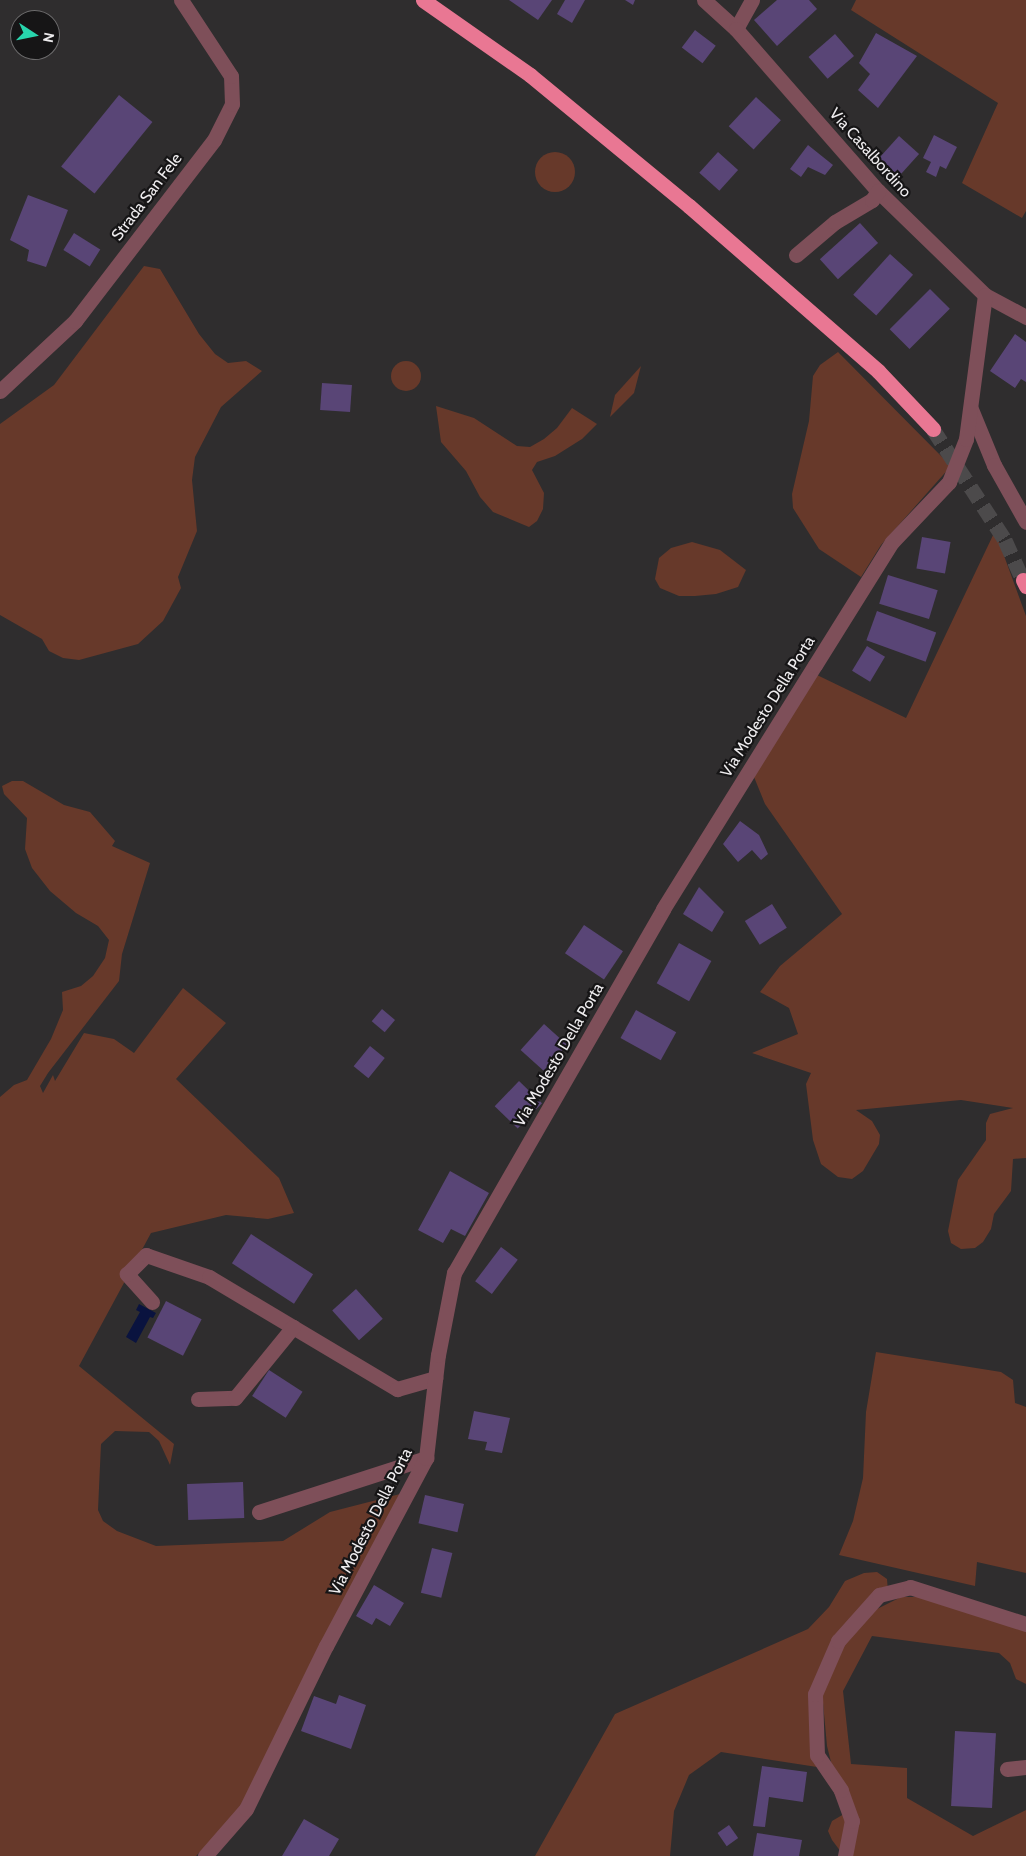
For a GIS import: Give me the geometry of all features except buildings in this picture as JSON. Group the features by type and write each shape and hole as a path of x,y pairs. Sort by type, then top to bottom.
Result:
{"highway":[{"path":"423,0 530,75 748,256 878,371 933,430"}],"street":[{"name":"Strada San Fele","path":"0,390 75,321 214,140 232,104 231,76 181,0"},
{"name":"Via Casalbordino","path":"704,0 736,29 878,191 985,295 1026,317"},
{"path":"736,29 752,0"},
{"path":"796,256 834,222 872,200 878,191"},
{"name":"Via Modesto Della Porta","path":"205,1856 246,1809 326,1646 426,1458 435,1378 454,1273 663,908 809,674 892,542 949,482 966,439 985,295"},
{"path":"970,407 994,465 1026,522"},
{"path":"152,1302 127,1274 146,1255 209,1277 397,1388 435,1378"},
{"path":"198,1399 235,1398 293,1327"},
{"path":"259,1512 426,1458"},
{"path":"845,1856 852,1821 841,1790 817,1755 815,1694 838,1641 879,1594 910,1587 1026,1624"},
{"path":"1007,1769 1026,1767"}],"shaded area":[{"path":"856,0 1026,0 1026,211 1022,218 962,183 998,103 851,10"},
{"path":"555,152 569,158 575,172 569,186 555,192 541,186 535,172 541,158"},
{"path":"144,266 160,269 199,334 215,354 228,363 246,361 262,371 221,407 195,457 192,480 197,531 178,577 181,588 163,621 138,644 79,660 63,658 49,651 42,639 0,615 0,424 54,385"},
{"path":"838,352 951,466 881,545 861,577 819,549 793,508 792,494 809,421 813,376 820,365"},
{"path":"406,361 417,365 421,376 417,387 406,391 395,387 391,376 395,365"},
{"path":"641,366 634,393 610,417 615,395"},
{"path":"436,406 474,418 517,446 530,447 544,439 557,428 572,408 597,424 582,439 555,456 537,462 532,470 544,493 543,509 537,521 529,527 493,512 480,497 466,471 441,442"},
{"path":"995,531 1026,616 1026,1158 1013,1159 1011,1191 994,1214 991,1229 983,1242 975,1248 961,1249 951,1243 948,1231 958,1180 986,1140 986,1123 990,1114 1013,1108 961,1100 856,1110 872,1121 880,1135 879,1144 863,1171 852,1179 838,1177 821,1164 813,1140 806,1084 811,1073 752,1053 798,1034 789,1008 760,992 780,966 842,914 765,804 754,777 817,675 906,718"},
{"path":"692,542 720,550 746,570 738,587 716,594 695,596 679,596 660,588 655,579 659,558 671,548"},
{"path":"12,781 23,781 64,805 90,812 115,841 112,846 150,863 122,954 119,981 48,1073 40,1086 43,1093 53,1075 55,1081 84,1033 114,1039 134,1053 183,988 226,1023 176,1079 279,1178 294,1213 268,1219 226,1215 151,1233 79,1366 174,1444 170,1465 159,1441 149,1432 115,1431 101,1444 98,1510 103,1521 117,1531 156,1546 283,1541 330,1512 400,1494 236,1815 196,1856 0,1856 0,1097 14,1085 27,1080 51,1039 63,1010 62,992 81,986 93,976 105,958 109,940 98,926 76,913 50,891 32,868 25,849 27,818 4,794 2,786"},
{"path":"139,1304 156,1313 153,1318 150,1317 136,1343 126,1337 140,1312 136,1310"},
{"path":"876,1352 1001,1372 1013,1380 1015,1403 1026,1407 1026,1573 977,1562 975,1586 839,1555 853,1521 863,1478 866,1412"},
{"path":"877,1572 887,1579 888,1592 876,1594 812,1696 817,1767 721,1752 689,1775 674,1811 670,1856 535,1856 615,1714 808,1629 829,1607 845,1581 864,1573"},
{"path":"901,1597 924,1597 1026,1630 1026,1684 1016,1679 1010,1663 999,1653 872,1636 843,1691 851,1764 907,1768 907,1798 973,1836 1026,1810 1026,1856 844,1856 832,1840 828,1831 832,1821 844,1814 827,1746 822,1692 846,1636 873,1611"}],"tunnel":[{"path":"933,429 1005,540 1023,580"}]}
